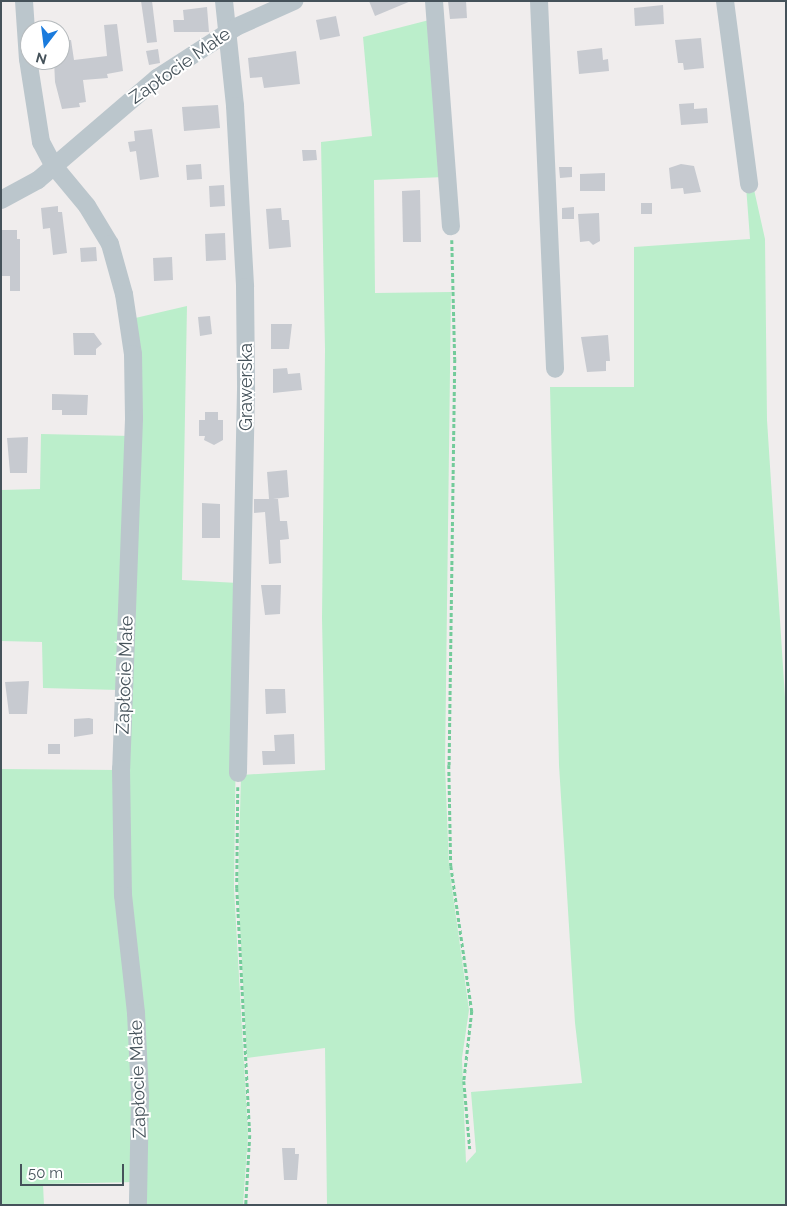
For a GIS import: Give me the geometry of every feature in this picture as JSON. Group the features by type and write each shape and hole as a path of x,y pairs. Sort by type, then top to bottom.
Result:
{"street":[{"path":"24,1 37,128 44,153 53,166"},
{"name":"Grawerska","path":"224,1 228,33 245,287 246,390 238,773"},
{"name":"Zapłocie Małe","path":"1,200 28,187 150,84 228,33 294,1"},
{"path":"434,1 451,226"},
{"path":"539,1 554,368"},
{"path":"725,1 749,184"},
{"name":"Zapłocie Małe","path":"53,166 88,206 110,244 124,294 134,354 134,419 121,769 123,894 136,1012 140,1096 138,1205"}],"path":[{"path":"451,226 455,359 449,765 451,866 472,1011 464,1073 470,1150"},
{"path":"238,773 237,898 250,1135 246,1205"}],"green space":[{"path":"433,19 444,177 374,180 375,293 451,292 445,765 449,867 469,1010 462,1058 466,1163 476,1152 471,1092 582,1083 575,1023 559,765 550,387 634,387 634,247 750,239 746,186 753,185 765,239 767,420 786,713 786,1205 327,1205 325,1048 247,1058 238,888 241,775 325,770 322,618 325,350 321,142 372,136 363,37"},
{"path":"187,306 182,580 238,583 234,888 248,1135 243,1205 141,1205 126,895 131,319"},
{"path":"41,434 131,436 119,690 43,688 42,642 1,641 1,490 40,489"},
{"path":"1,769 118,770 133,1012 136,1182 43,1184 44,1205 1,1205"}],"building":[{"path":"141,1 152,1 157,42 147,43"},
{"path":"369,1 411,1 375,16"},
{"path":"448,1 466,1 467,18 450,19"},
{"path":"663,5 664,24 635,26 634,8"},
{"path":"207,7 209,32 174,32 173,20 184,20 183,10"},
{"path":"336,16 340,36 320,40 316,20"},
{"path":"117,24 123,71 107,74 108,78 83,80 86,102 79,103 80,107 62,109 55,82 54,70 70,70 70,40 74,60 107,56 104,25"},
{"path":"701,38 704,68 684,70 683,63 678,63 675,40"},
{"path":"602,48 603,60 608,59 609,71 579,74 577,51"},
{"path":"158,49 160,63 149,65 146,51"},
{"path":"296,51 300,84 264,88 262,77 250,78 248,58"},
{"path":"694,103 694,109 707,108 708,123 681,125 679,104"},
{"path":"218,105 220,128 184,131 182,107"},
{"path":"152,129 159,177 140,180 136,151 130,152 128,142 135,141 134,131"},
{"path":"302,150 316,150 317,160 303,161"},
{"path":"201,164 202,179 187,180 186,165"},
{"path":"681,164 694,166 701,192 684,194 683,188 671,189 669,168"},
{"path":"559,167 572,167 572,177 560,178"},
{"path":"605,173 605,191 580,191 580,174"},
{"path":"224,185 225,206 210,207 209,186"},
{"path":"420,190 421,242 403,242 402,191"},
{"path":"641,203 652,203 652,214 641,214"},
{"path":"58,206 58,212 62,212 67,253 53,255 50,228 43,229 41,208"},
{"path":"574,207 574,219 562,219 562,208"},
{"path":"281,208 282,220 289,220 291,247 269,249 266,209"},
{"path":"599,213 600,241 593,245 589,241 580,242 578,214"},
{"path":"1,230 17,230 17,239 20,239 20,291 10,291 10,276 1,276"},
{"path":"225,233 226,260 206,261 205,234"},
{"path":"96,247 97,261 81,262 80,248"},
{"path":"172,257 173,280 154,281 153,258"},
{"path":"210,316 212,334 200,336 198,317"},
{"path":"271,324 292,324 289,349 271,349"},
{"path":"73,333 94,333 102,344 96,349 96,355 74,355"},
{"path":"608,335 610,361 606,361 606,371 587,372 581,337"},
{"path":"287,368 288,374 300,373 302,390 273,393 273,369"},
{"path":"52,394 88,395 87,415 62,415 62,410 52,410"},
{"path":"205,412 218,412 218,420 223,420 223,440 214,445 204,440 205,436 199,436 199,420 205,420"},
{"path":"28,437 27,473 10,473 7,438"},
{"path":"287,470 289,497 273,499 278,499 280,521 287,521 289,539 280,540 281,563 269,564 265,512 254,513 254,499 269,499 267,472"},
{"path":"202,503 220,504 220,538 202,538"},
{"path":"261,585 281,585 280,614 265,615"},
{"path":"29,681 27,714 9,714 5,682"},
{"path":"265,689 285,689 286,713 266,714"},
{"path":"74,719 93,719 93,734 74,737"},
{"path":"294,734 295,764 263,765 262,751 275,751 274,735"},
{"path":"48,744 60,744 60,754 48,754"},
{"path":"282,1148 295,1148 295,1154 299,1154 297,1180 284,1180"}]}
